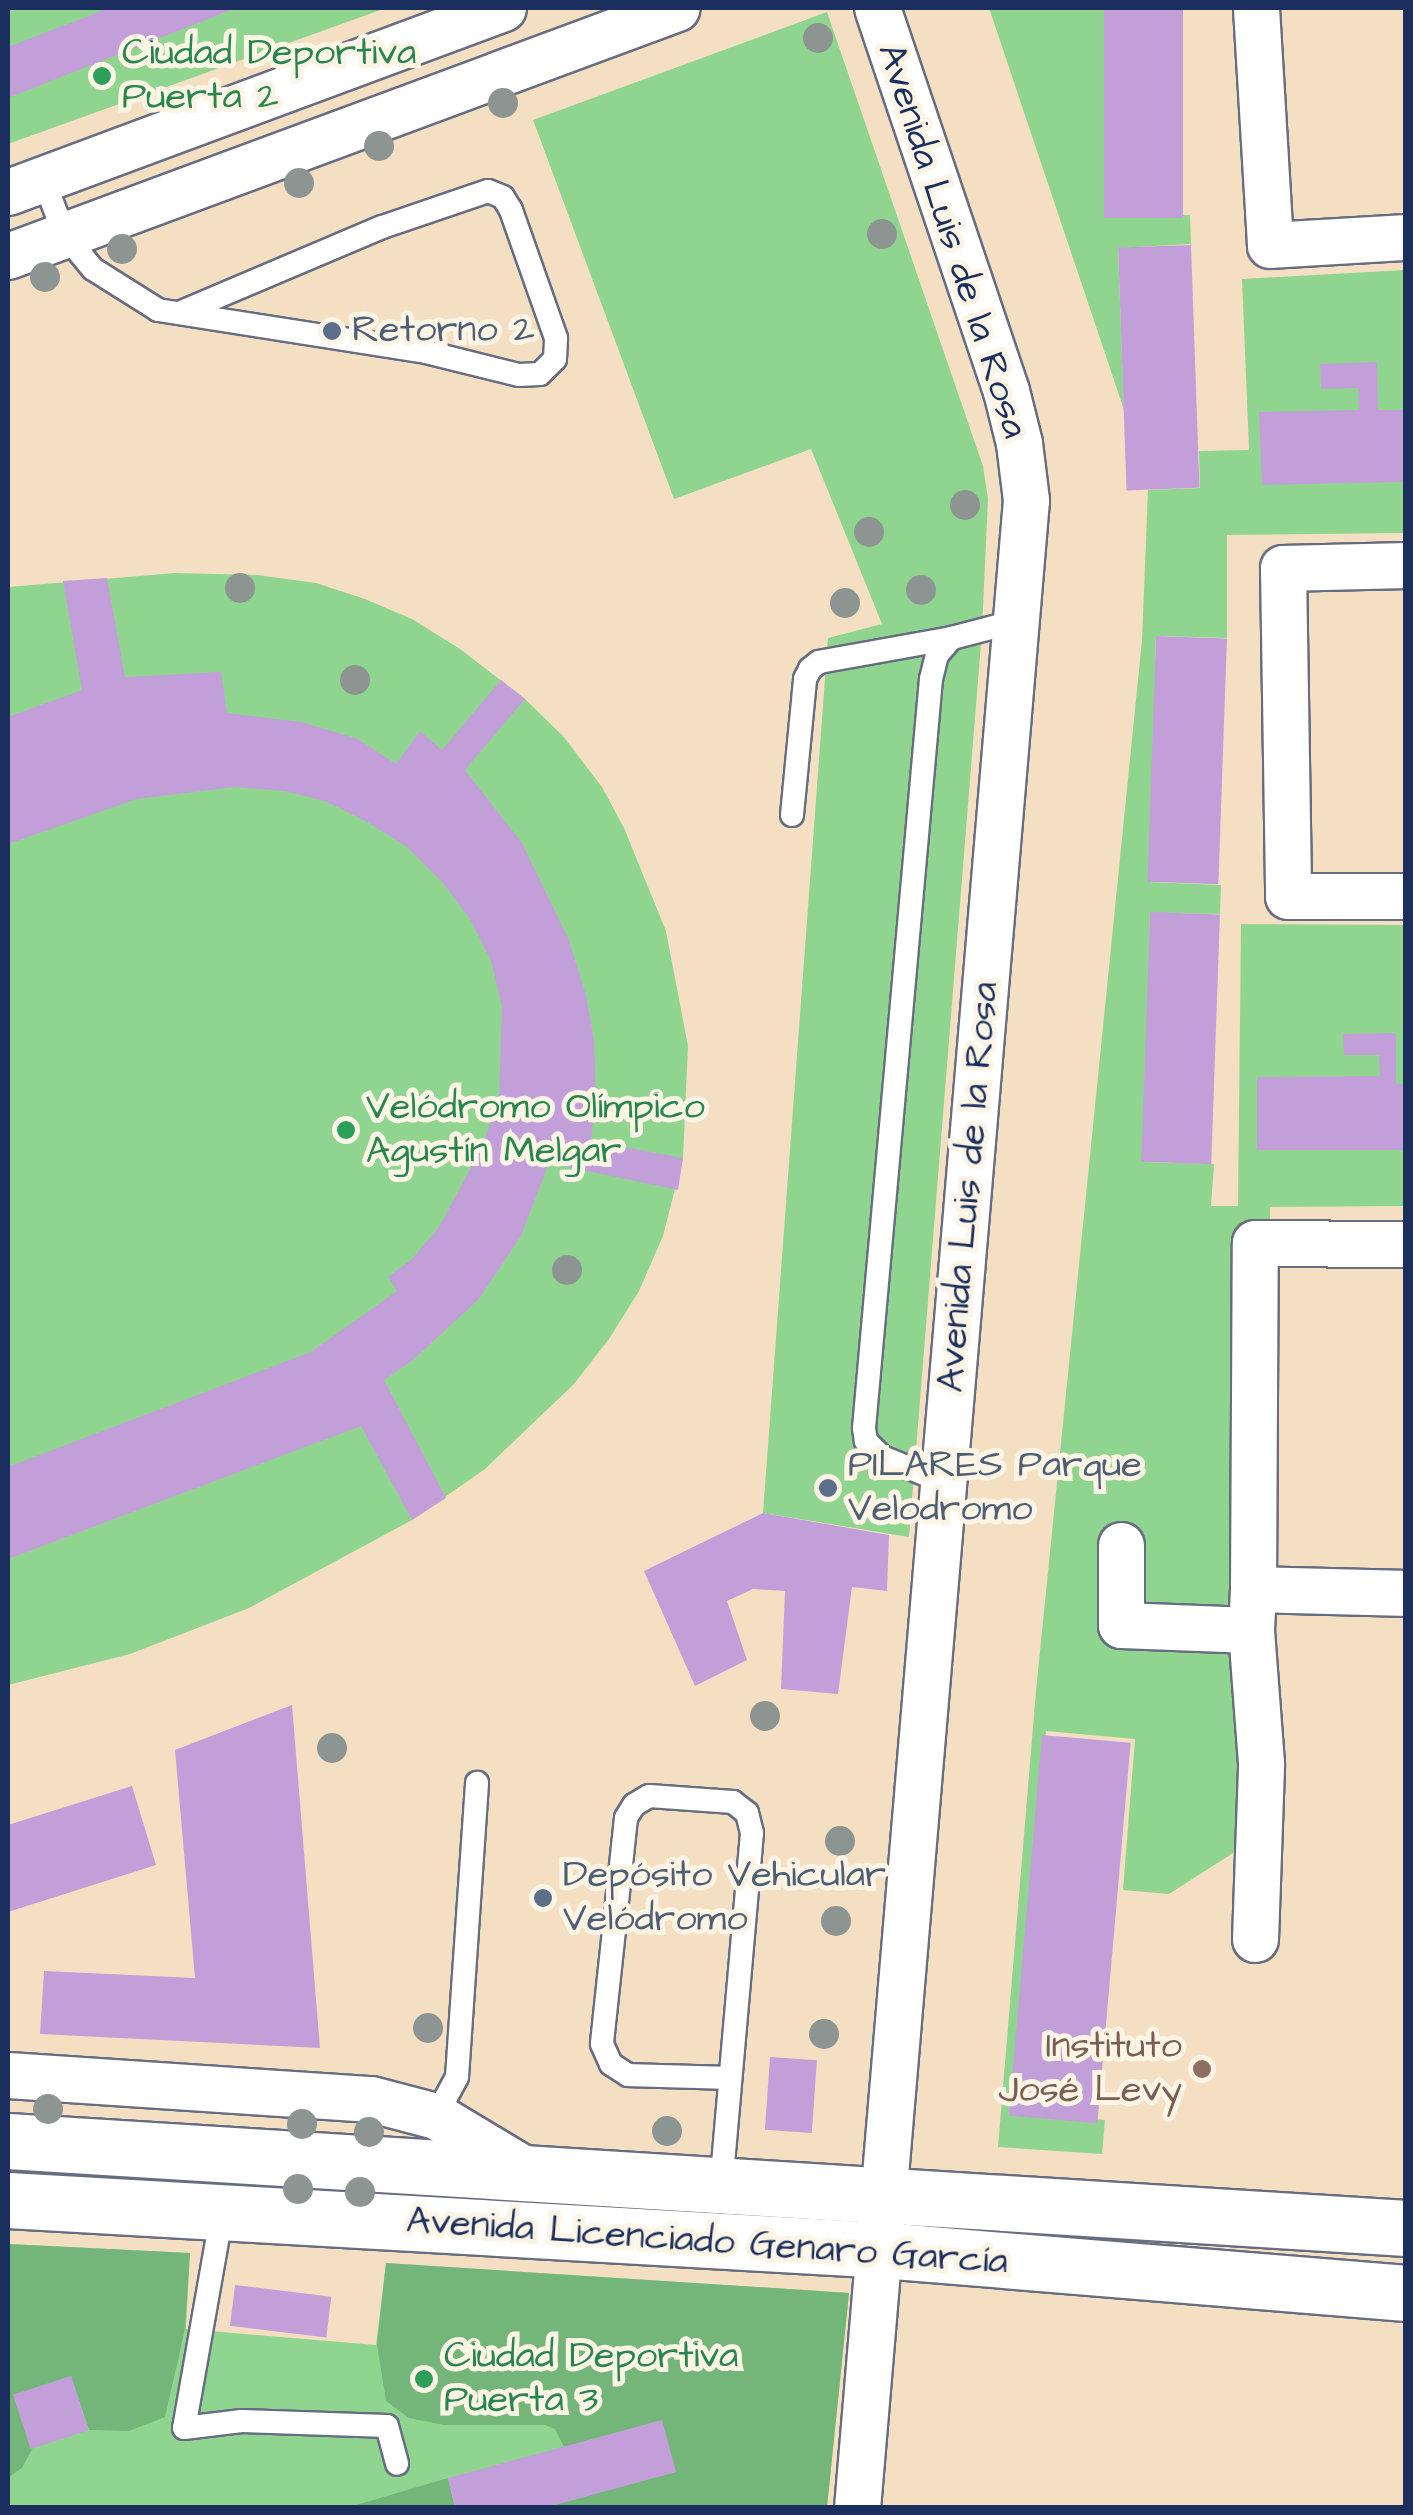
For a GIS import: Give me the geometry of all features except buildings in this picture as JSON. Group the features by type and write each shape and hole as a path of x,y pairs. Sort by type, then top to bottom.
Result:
{"street":[{"path":"26,185 503,8"},
{"path":"8,256 678,8"},
{"name":"Avenida Luis de la Rosa","path":"858,2508 1026,500 1019,443 878,8"},
{"path":"1256,8 1270,245 1406,237"},
{"path":"1406,566 1283,568 1288,896 1406,896"},
{"path":"1255,1939 1261,1763 1252,1610 1255,1243 1406,1244"},
{"path":"1121,1545 1121,1625 1406,1593"},
{"name":"Avenida Licenciado Genaro García","path":"8,2075 371,2100 436,2116 536,2176"},
{"name":"Avenida Licenciado Genaro García","path":"8,2141 1406,2228"},
{"name":"Avenida Licenciado Genaro García","path":"8,2200 882,2250 1406,2294"}],"lane":[{"path":"26,185 102,277 158,310 426,352 520,375 540,374 555,359 556,338 511,210 503,197 488,191 382,227 179,313"},
{"path":"792,815 805,679 818,662 952,638 1017,621"},
{"path":"944,1482 882,1458 866,1440 864,1428 930,679 937,655 952,638"},
{"path":"436,2116 456,2077 478,1783"},
{"path":"721,2187 752,1833 746,1813 733,1802 649,1796 634,1805 626,1818 602,2044 612,2064 628,2075 729,2078"},
{"path":"222,2212 184,2428 242,2421 387,2426 398,2464"}],"green space":[{"name":"Ciudad Deportiva Puerta 2","path":"8,8 386,8 8,144"},
{"path":"989,8 1104,8 1112,217 1190,215 1191,244 1118,248 1124,410"},
{"path":"827,12 983,466 988,499 982,631 909,1537 763,1513 828,638 882,624 811,449 674,499 533,120"},
{"path":"1405,270 1405,533 1227,535 1227,638 1156,636 1150,882 1221,885 1220,914 1150,913 1144,1162 1214,1164 1211,1206 1238,1206 1241,924 1405,925 1405,1206 1270,1207 1269,1548 1254,1547 1218,1626 1234,1628 1269,1830 1169,1894 1123,1890 1135,1739 1046,1731 1016,2112 1105,2120 1102,2154 998,2147 1036,1691 1142,640 1148,490 1200,488 1199,451 1249,450 1242,279"},
{"name":"Velódromo Olímpico Agustín Melgar","path":"175,573 257,575 316,583 365,599 412,619 460,649 525,699 563,736 602,787 624,828 666,931 688,1046 683,1158 663,1236 639,1291 609,1339 574,1384 485,1469 412,1520 249,1608 130,1654 8,1685 8,587"},
{"name":"Ciudad Deportiva Puerta 3","path":"8,2244 190,2253 186,2329 376,2345 386,2263 849,2293 827,2507 8,2508"},
{"path":"8,2244 190,2253 185,2329 165,2417 129,2431 89,2430 71,2376 22,2468 8,2478"},
{"path":"386,2263 849,2293 827,2507 544,2507 675,2472 662,2421 564,2447 555,2429 545,2425 444,2425 409,2418 386,2401 377,2345"},
{"path":"448,2478 455,2507 346,2508"}],"place":[{"name":"Ciudad Deportiva Puerta 2","path":"102,76"},
{"name":"Retorno 2","path":"332,331"},
{"name":"Velódromo Olímpico Agustín Melgar","path":"346,1130"},
{"name":"PILARES Parque Velodromo","path":"828,1488"},
{"name":"Depósito Vehicular Velódromo","path":"543,1898"},
{"name":"Instituto José Levy","path":"1202,2069"},
{"name":"Ciudad Deportiva Puerta 3","path":"424,2379"}]}
